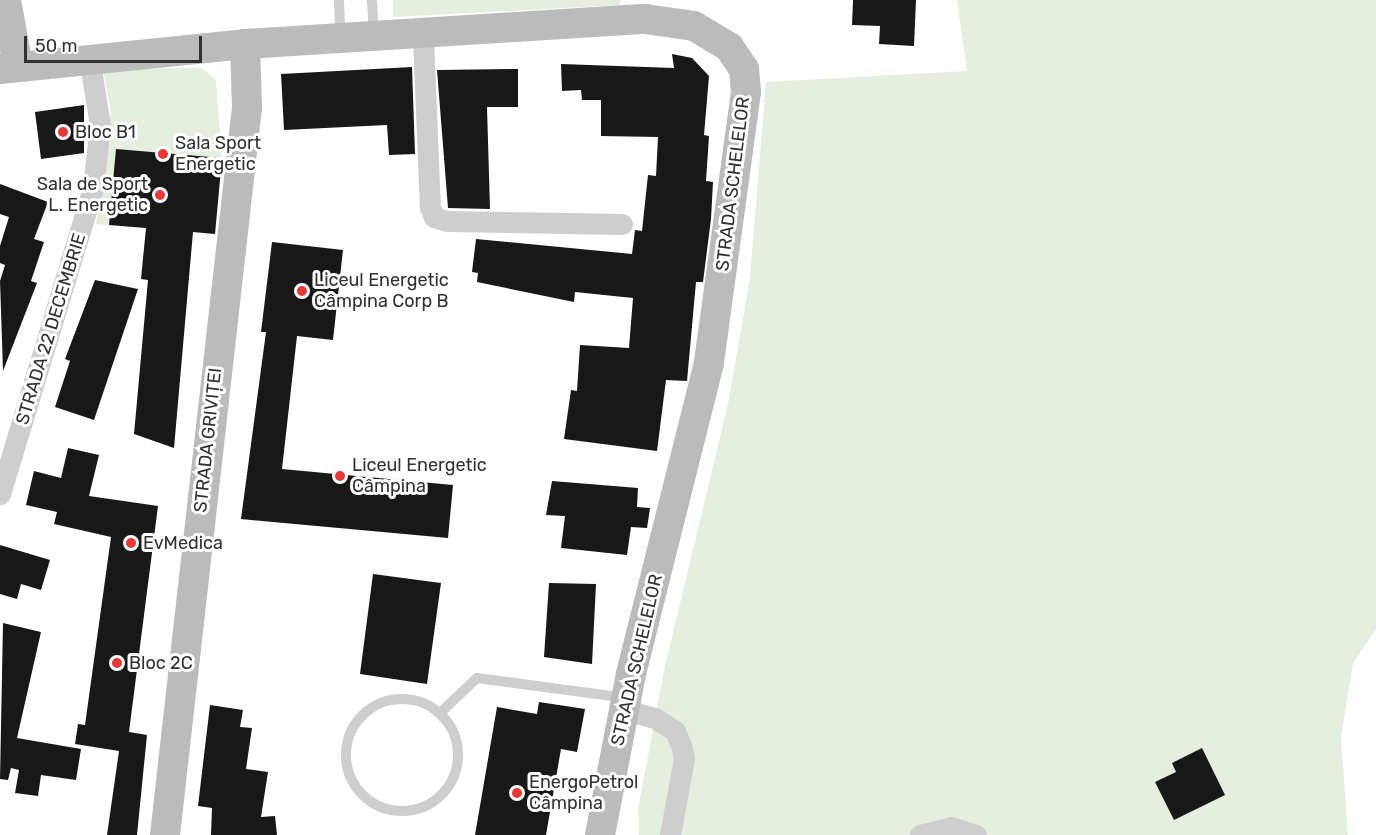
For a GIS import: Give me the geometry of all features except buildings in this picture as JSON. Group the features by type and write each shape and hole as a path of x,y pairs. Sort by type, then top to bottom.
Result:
{"main road":[{"path":"6,0 9,68"},
{"name":"STRADA SCHELELOR","path":"9,68 89,57 245,44 423,36 643,10 713,34 744,69 746,92 709,363 625,703 600,835"},
{"name":"STRADA GRIVIȚEI","path":"165,835 247,107 245,44"}],"street":[{"path":"423,36 429,207 434,217 447,221 622,224"},
{"name":"STRADA 22 DECEMBRIE","path":"0,494 93,188 100,125 89,57"},
{"path":"625,703 675,730 681,745 684,758 670,835"},
{"path":"920,835 951,827 976,835"}],"lane":[{"path":"339,0 340,40"},
{"path":"372,0 374,38"},
{"path":"440,714 477,678 625,703"},
{"path":"398,698 428,705 440,714 456,739 458,754 451,783 442,794 417,809 403,811 364,796 351,779 345,759 351,730 359,717 384,701 398,698"}],"shaded area":[{"path":"393,0 620,0 620,5 393,17"},
{"path":"957,0 1376,0 1376,629 1353,663 1341,736 1348,835 639,835 638,809 665,666 728,404 750,278 766,82 967,71"},
{"name":"Sala Sport Energetic","path":"202,68 216,80 222,158 215,234 96,224 111,114 103,69"}],"place":[{"name":"Bloc B1","path":"63,132"},
{"name":"Sala Sport Energetic","path":"163,154"},
{"name":"Sala de Sport L. Energetic","path":"160,195"},
{"name":"Liceul Energetic Câmpina Corp B","path":"302,291"},
{"name":"Liceul Energetic Câmpina","path":"340,476"},
{"name":"EvMedica","path":"131,543"},
{"name":"Bloc 2C","path":"117,663"},
{"name":"EnergoPetrol Câmpina","path":"517,793"}]}
